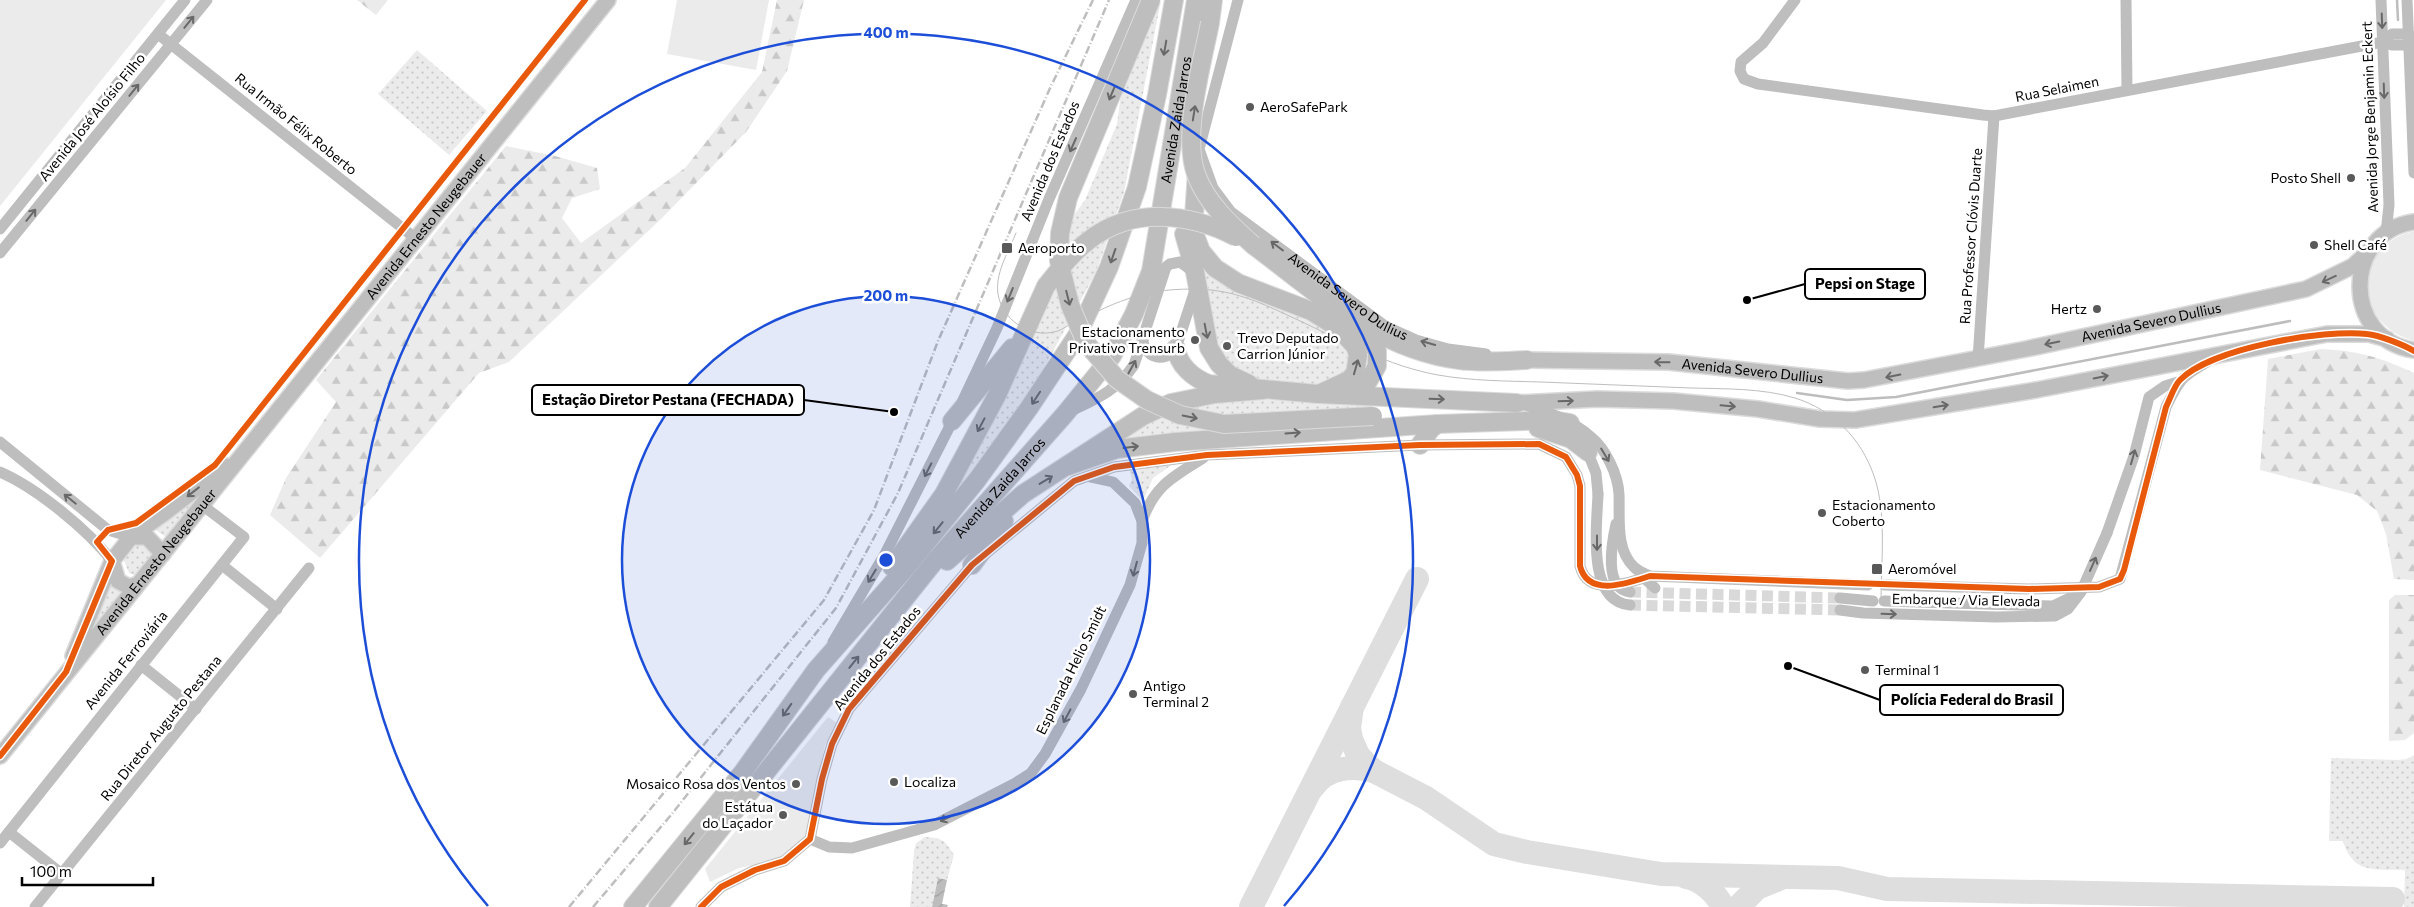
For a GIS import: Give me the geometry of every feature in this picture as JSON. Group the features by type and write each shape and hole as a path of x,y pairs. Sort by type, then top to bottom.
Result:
{"highway":[{"path":"1151,0 1068,198 1060,233 1059,261 1070,305 1086,343 1117,379 1147,400 1180,415 1224,424 1451,412 1517,403"},
{"name":"Avenida Zaida Jarros","path":"633,907 743,772 816,670 905,569 976,480 1029,408 1078,334 1108,267 1136,187 1157,95 1174,0"},
{"name":"Avenida Zaida Jarros","path":"658,907 934,562 1065,414 1112,356 1134,314 1150,271 1196,0"},
{"path":"1213,0 1193,117 1192,155 1195,173 1213,204 1226,220 1252,245 1357,324 1397,344 1426,354 1459,360 1527,360"},
{"path":"1199,149 1186,186 1183,232 1196,277 1209,348 1219,364 1230,375 1262,390"},
{"path":"1199,149 1193,230 1195,240 1206,257 1215,268 1238,283 1311,310 1338,328 1355,346 1358,355 1355,374 1349,380 1318,394"},
{"path":"816,670 944,494 997,395 1046,286 1071,256 1088,241 1120,223 1156,216 1197,220 1216,226 1252,245"},
{"path":"1318,394 1360,389 1371,379 1377,366 1377,350 1357,324"},
{"path":"952,421 1026,330"},
{"path":"1176,348 1178,358 1196,380 1208,384 1318,394 1517,403"},
{"path":"1071,474 1114,434 1143,416 1171,403 1215,394 1262,390"},
{"path":"905,598 1023,494 1071,474 1117,449 1175,442 1437,424 1552,420 1570,423"},
{"path":"1506,422 1558,433 1571,439 1588,452"},
{"path":"1420,445 1430,430 1437,424"},
{"path":"972,565 1023,494"}],"main road":[{"name":"Avenida Ernesto Neugebauer","path":"0,756 608,0"},
{"path":"2386,233 2397,227 2414,222"},
{"name":"Avenida Severo Dullius","path":"1527,360 1668,362 1848,381 1888,376 1978,359 2306,289 2353,266 2386,233"},
{"path":"2369,251 2361,271 2359,292 2368,319 2387,340"},
{"path":"1517,403 1597,399 1673,401 1758,408 1820,419 1855,420 2036,390 2327,334 2369,334 2413,350"},
{"name":"Avenida Ernesto Neugebauer","path":"66,672 112,561 131,536 162,515 245,451"},
{"path":"131,536 147,537 163,554"},
{"path":"112,561 118,581 129,586 136,585"}],"street":[{"name":"Avenida José Aloísio Filho","path":"0,229 185,0"},
{"name":"Avenida José Aloísio Filho","path":"0,253 207,0"},
{"name":"Avenida dos Estados","path":"816,670 885,554 997,328 1049,199 1136,0"},
{"path":"1199,149 1238,0"},
{"name":"Rua Selaimen","path":"1795,0 1763,43 1741,62 1740,71 1744,79 1758,84 1994,116 2383,42 2392,34 2409,39"},
{"path":"2126,0 2127,90"},
{"name":"Avenida Jorge Benjamin Eckert","path":"2381,0 2389,205 2386,233"},
{"path":"2407,0 2414,173"},
{"name":"Rua Irmão Félix Roberto","path":"158,34 415,238"},
{"name":"Rua Professor Clóvis Duarte","path":"1978,359 1994,116"},
{"name":"Avenida Severo Dullius","path":"1199,149 1213,188 1231,212 1384,326 1416,340 1448,349 1527,360"},
{"path":"1065,414 1112,391 1125,378 1134,366 1143,338 1166,267 1180,262 1196,277 1176,348 1168,356 1157,357 1145,349 1143,338"},
{"name":"Embarque / Via Elevada","path":"2072,597 2052,606 1879,601 1840,604 1863,613 1996,617 2055,616 2068,609 2081,592 2107,533 2134,456 2149,397 2165,386 2178,382 2187,374 2213,359 2242,349"},
{"path":"1884,585 2029,589 2099,586 2120,579 2166,407 2178,382"},
{"path":"1517,403 1543,411 1570,423 1592,437 1612,466 1619,492 1618,511 1611,549 1612,568 1616,585 1624,592 1630,592"},
{"path":"1570,423 1588,452 1596,473 1598,494 1597,560 1603,584 1608,596 1618,603 1630,605"},
{"path":"0,442 108,530 131,536"},
{"path":"1071,474 1207,456 1420,445 1538,444 1566,457 1577,475 1580,486 1580,566 1582,574 1588,582 1598,586 1616,585 1647,577 1868,585"},
{"path":"1142,521 1148,504 1166,482 1207,456"},
{"path":"0,472 44,498 97,542 112,561"},
{"name":"Avenida dos Estados","path":"810,839 822,779 832,744 849,709 972,565 1071,474"},
{"name":"Esplanada Helio Smidt","path":"810,839 829,847 852,848 909,833 942,821 1014,784 1031,773 1046,754 1065,720 1130,585 1142,542 1142,521 1135,503 1113,482 1071,474"},
{"name":"Avenida Ferroviária","path":"0,843 244,537 202,505"},
{"path":"1618,511 1622,545 1627,559 1647,577 1654,588"},
{"path":"222,566 277,609"},
{"name":"Rua Diretor Augusto Pestana","path":"35,907 309,568"},
{"path":"141,665 196,709"},
{"path":"9,832 62,874"},
{"path":"701,907 721,887 755,870 784,861 810,839"}],"green space":[{"path":"0,0 166,0 0,206"},
{"path":"357,0 388,0 376,15"},
{"path":"677,0 769,0 756,70 667,54"},
{"path":"777,0 804,0 787,71 746,132 661,219 509,362 479,373 320,558 270,515 286,478 336,402 316,380 506,146 555,156 597,168 600,189 572,198 562,218 581,243 685,168 762,72"},
{"path":"1158,0 1161,0 1124,192 1096,272 1032,390 939,514 1001,401 1068,223 1085,200 1117,124 1122,86"},
{"path":"417,50 487,111 449,155 378,94"},
{"path":"2414,231 2414,341 2394,332 2379,319 2370,303 2367,285 2370,268 2379,252 2393,239"},
{"path":"1188,232 1210,272 1304,311 1347,344 1351,364 1345,378 1316,390 1250,380 1214,351"},
{"path":"2321,349 2347,351 2369,356 2414,373 2414,580 2394,579 2386,534 2377,511 2357,495 2260,470 2268,359"},
{"path":"1236,396 1372,402 1373,419 1103,449 1146,420 1188,402"},
{"path":"1176,462 1153,478 1143,501 1129,486 1132,480 1129,467"},
{"path":"206,490 169,539 154,529"},
{"path":"131,541 143,541 152,552 152,562 139,577 129,573 121,553"},
{"path":"111,574 128,592 90,635"},
{"path":"2395,595 2414,595 2414,733 2405,740 2389,741 2389,600"},
{"path":"828,717 837,723 825,745 804,842 776,861 739,868 710,882 705,869"},
{"path":"2414,755 2414,907 2404,907 2405,870 2375,869 2359,865 2347,852 2343,841 2329,841 2331,758 2398,760 2407,759"},
{"path":"925,837 943,841 954,855 947,880 938,878 932,907 910,907 914,851 916,843"}],"water":[{"path":"938,878 947,880 942,904 948,905 947,907 932,907"}],"waterway":[{"path":"2397,0 2398,20"},
{"path":"1797,393 1847,400 1896,397 2290,321"}],"taxiway":[{"path":"1251,907 1417,579"},
{"path":"1352,707 1349,728 1351,739 1358,755 1374,771 1426,798 1494,844 1527,852 1661,874 1838,878 1887,889 2393,899"},
{"path":"1313,787 1325,775 1341,769 1358,768 1374,771"},
{"path":"1686,877 1698,881 1708,888 1723,907"},
{"path":"1738,907 1757,888 1779,879"}],"tunnel":[{"path":"1630,592 1840,598"},
{"path":"1630,605 1840,610"}],"tram line":[{"path":"1016,233 1001,269 998,293 1001,304 1014,322 1035,332 1058,331 1129,298 1174,290 1211,290 1234,294 1256,301 1401,366 1438,375 1490,380 1770,392 1809,403 1822,410 1844,427 1862,449 1874,476 1881,505 1882,521 1881,602"}],"railway":[{"path":"569,907 824,600 874,510 938,341 1051,86 1093,0"},
{"path":"593,907 671,815 836,608 898,493 1109,0"}],"cycle path":[{"path":"0,756 66,672 112,561 97,542 108,530 136,523 215,465 585,0"},
{"path":"701,907 721,887 755,870 784,861 810,839 822,779 832,744 849,709 972,565 1074,481 1114,467 1207,455 1420,445 1539,444 1566,457 1577,475 1580,486 1580,566 1584,576 1591,582 1600,585 1610,586 1650,576 2029,589 2099,587 2120,579 2124,570 2166,407 2180,380 2195,369 2241,350 2297,338 2348,333 2367,334 2391,341 2414,351"}],"place":[{"name":"AeroSafePark","path":"1250,107"},
{"name":"Posto Shell","path":"2351,178"},
{"name":"Shell Café","path":"2314,245"},
{"name":"Aeroporto","path":"1007,248"},
{"name":"Pepsi on Stage","path":"1747,300"},
{"name":"Hertz","path":"2097,309"},
{"name":"Estacionamento Privativo Trensurb","path":"1195,340"},
{"name":"Trevo Deputado Carrion Júnior","path":"1227,346"},
{"name":"Estação Diretor Pestana (FECHADA)","path":"894,412"},
{"name":"Estacionamento Coberto","path":"1822,513"},
{"name":"Aeromóvel","path":"1877,569"},
{"name":"Polícia Federal do Brasil","path":"1788,666"},
{"name":"Terminal 1","path":"1865,670"},
{"name":"Antigo Terminal 2","path":"1133,694"},
{"name":"Localiza","path":"894,782"},
{"name":"Mosaico Rosa dos Ventos","path":"796,784"},
{"name":"Estátua do Laçador","path":"783,815"}]}
